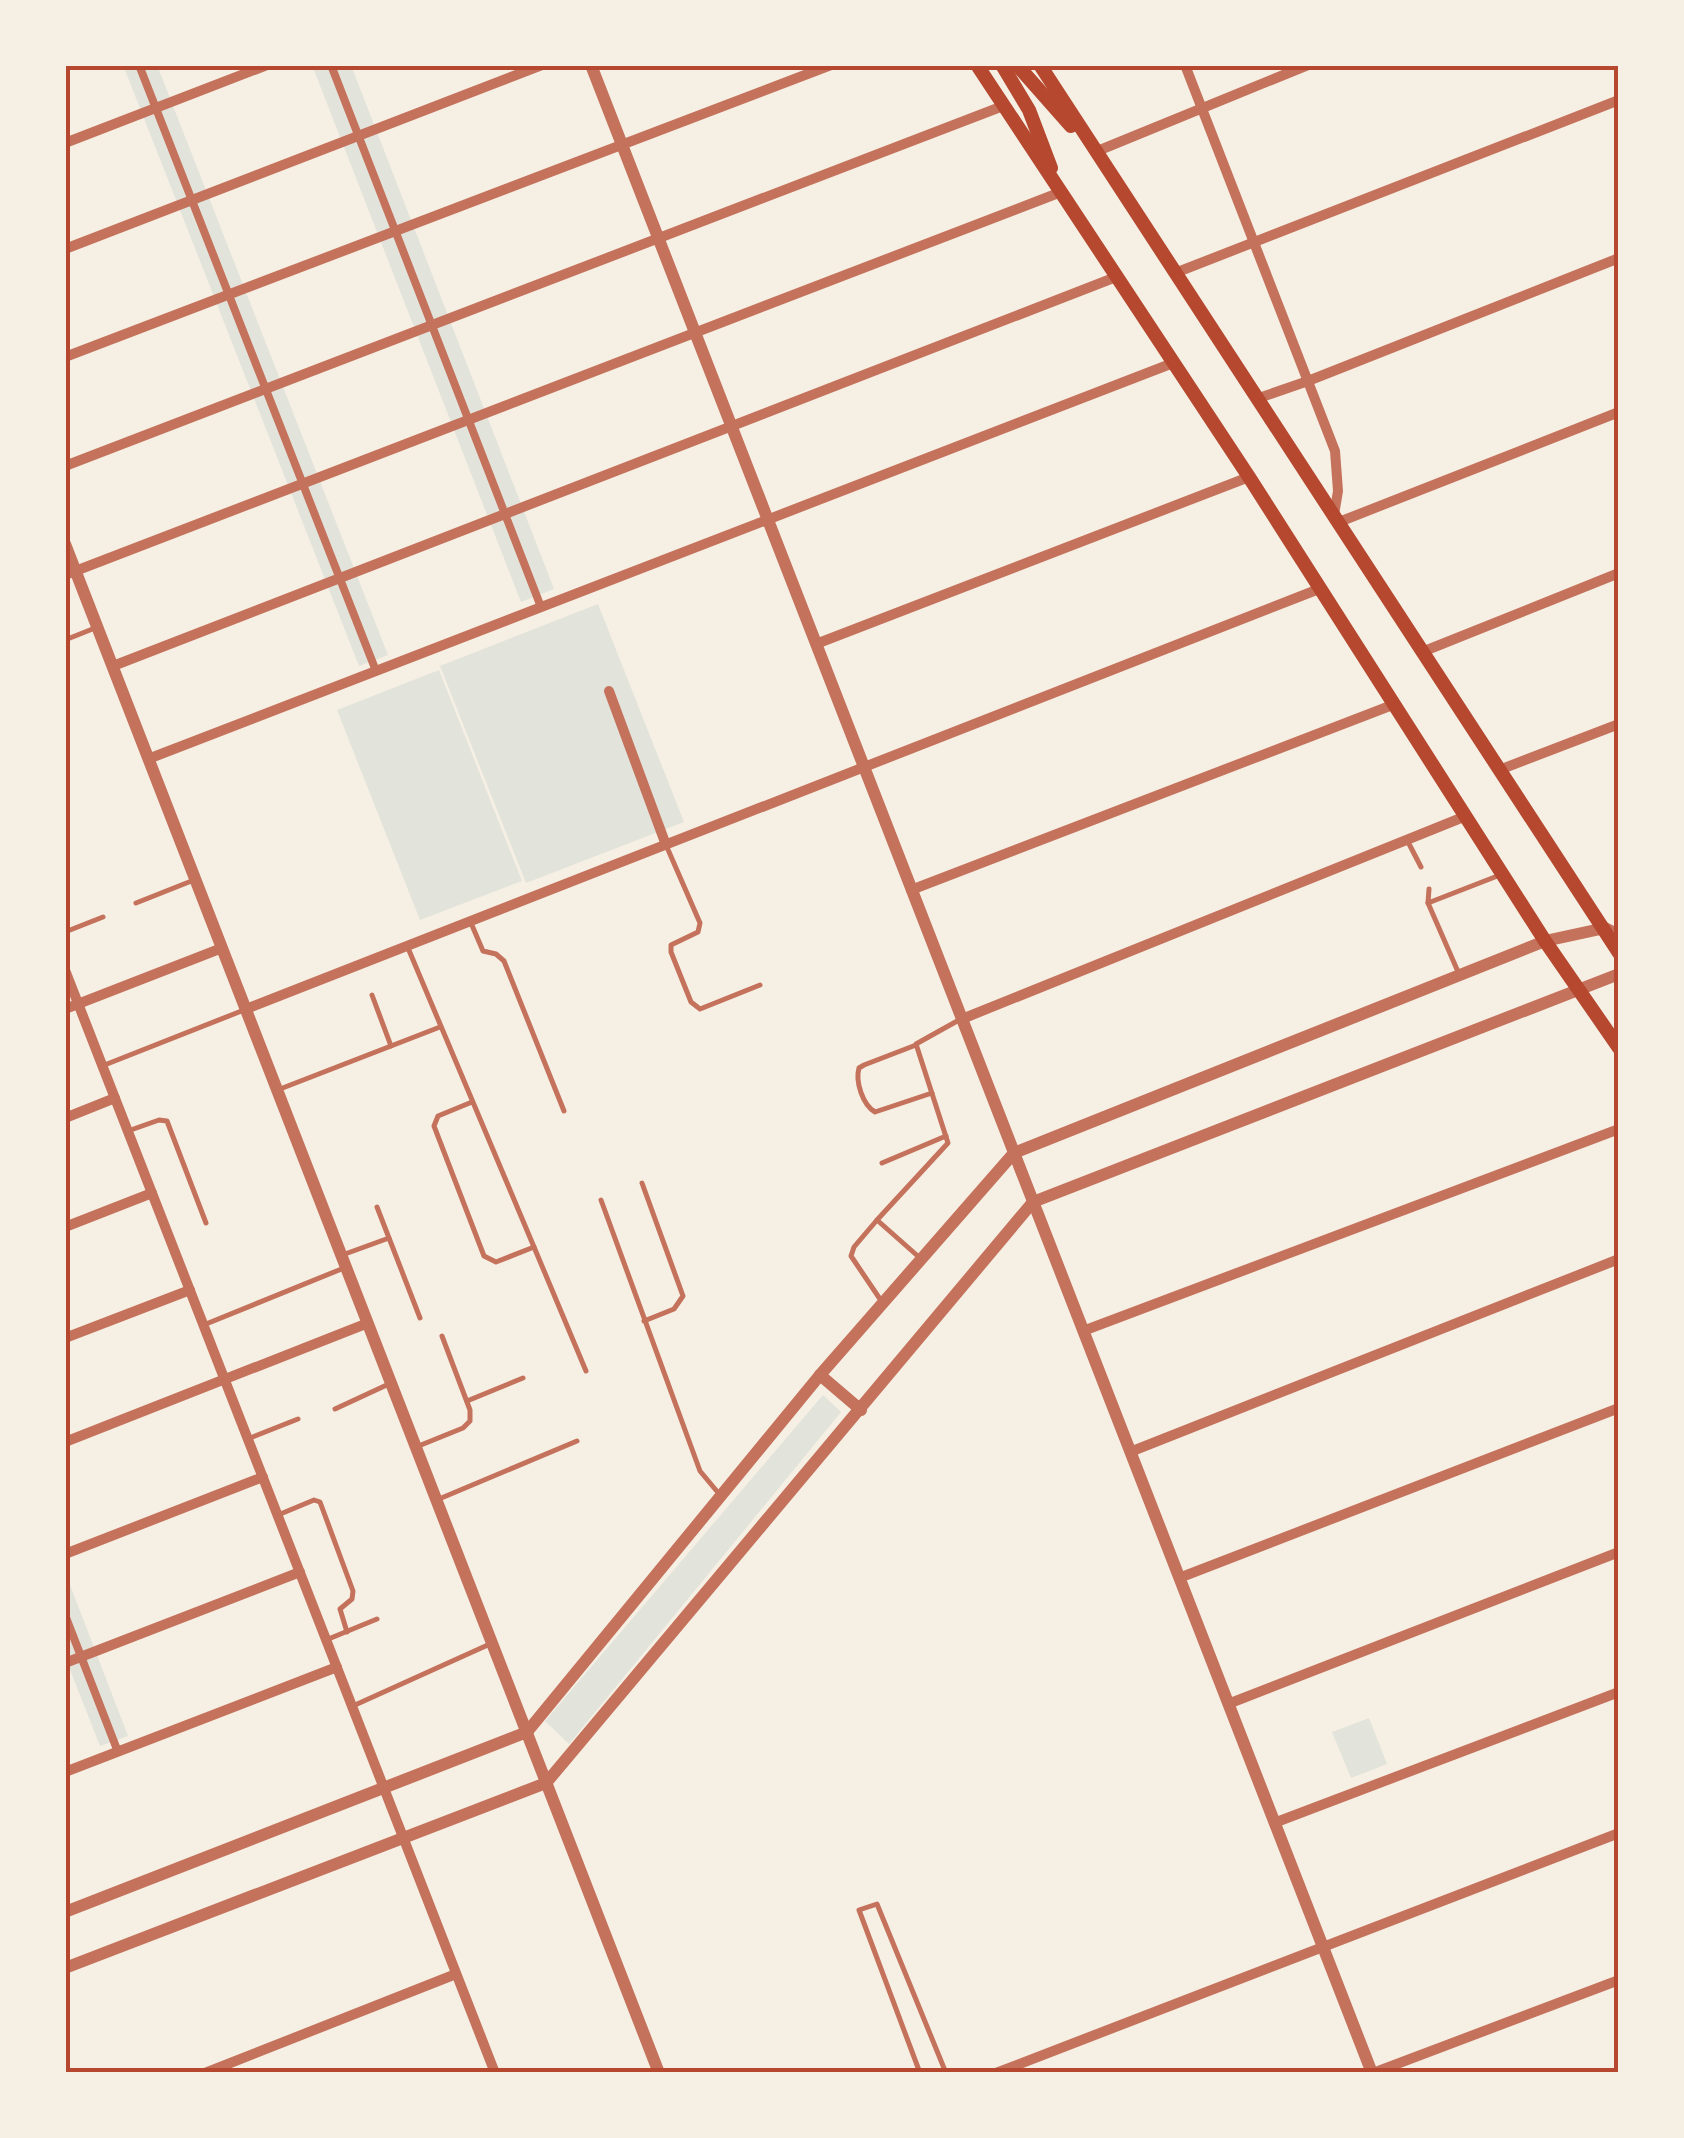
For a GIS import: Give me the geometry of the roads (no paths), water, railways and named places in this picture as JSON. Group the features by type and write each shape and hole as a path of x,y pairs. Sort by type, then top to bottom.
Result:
{"main road":[{"path":"977,65 1248,477 1545,941 1619,1048"},
{"path":"1002,65 1029,110 1060,192"},
{"path":"1017,65 1095,152"},
{"path":"1040,65 1499,770 1612,931 1619,954"}],"street":[{"path":"138,65 376,671"},
{"path":"65,143 267,65"},
{"path":"331,65 541,608"},
{"path":"65,249 542,65"},
{"path":"590,65 1372,2073 1619,1980"},
{"path":"65,358 831,65"},
{"path":"1185,65 1338,468 1336,518 1619,412"},
{"path":"1095,152 1308,65"},
{"path":"1175,274 1619,100"},
{"path":"65,466 1003,106"},
{"path":"70,573 1060,192"},
{"path":"1256,399 1619,258"},
{"path":"113,666 1116,277"},
{"path":"148,759 1173,364"},
{"path":"816,644 1248,477"},
{"path":"65,544 70,573 98,627 659,2073"},
{"path":"1422,652 1619,573"},
{"path":"246,1009 1319,590"},
{"path":"609,692 666,845"},
{"path":"911,890 1395,704"},
{"path":"1499,770 1619,724"},
{"path":"962,1019 1466,816"},
{"path":"65,1912 527,1732 820,1375 1014,1153 1545,941 1612,931"},
{"path":"65,1010 222,948"},
{"path":"65,970 495,2073"},
{"path":"65,1968 546,1783 1033,1202 1619,974"},
{"path":"65,1118 115,1098"},
{"path":"1083,1331 1619,1128"},
{"path":"65,1227 152,1193"},
{"path":"1130,1452 1619,1259"},
{"path":"65,1338 190,1290"},
{"path":"65,1442 368,1324"},
{"path":"820,1375 861,1410"},
{"path":"1179,1578 1619,1408"},
{"path":"65,1554 262,1477"},
{"path":"1228,1704 1619,1552"},
{"path":"65,1663 300,1572"},
{"path":"65,1615 118,1752"},
{"path":"65,1772 337,1667"},
{"path":"1274,1823 1619,1692"},
{"path":"996,2073 1619,1833"},
{"path":"206,2073 456,1974"}],"lane":[{"path":"65,640 98,627"},
{"path":"1407,840 1421,866"},
{"path":"666,845 700,924 698,932 672,945 671,952 692,1002 700,1009 760,985"},
{"path":"1428,903 1503,874"},
{"path":"136,903 195,880"},
{"path":"1429,889 1428,903 1460,976"},
{"path":"65,932 103,917"},
{"path":"470,922 483,951 504,961 564,1111"},
{"path":"407,946 586,1370"},
{"path":"372,995 390,1046"},
{"path":"102,1066 246,1009"},
{"path":"932,1093 875,1112 867,1105 857,1074 864,1065 916,1044 962,1019"},
{"path":"277,1090 440,1027"},
{"path":"882,1302 851,1256 854,1247 945,1148 946,1136 916,1044"},
{"path":"472,1102 438,1116 434,1126 484,1256 496,1262 534,1247"},
{"path":"128,1131 158,1120 167,1121 206,1222"},
{"path":"882,1163 946,1136"},
{"path":"642,1183 683,1296 674,1309 644,1321"},
{"path":"601,1200 700,1472 722,1497"},
{"path":"377,1207 420,1318"},
{"path":"877,1220 920,1258"},
{"path":"203,1325 389,1238"},
{"path":"416,1447 467,1426 472,1416 442,1336"},
{"path":"466,1400 523,1378"},
{"path":"335,1408 391,1383"},
{"path":"248,1439 298,1418"},
{"path":"436,1500 577,1441"},
{"path":"278,1515 318,1500 353,1591 352,1599 340,1609 347,1632"},
{"path":"326,1640 377,1619"},
{"path":"352,1706 492,1643"},
{"path":"920,2073 859,1910 877,1904 946,2073"}]}
